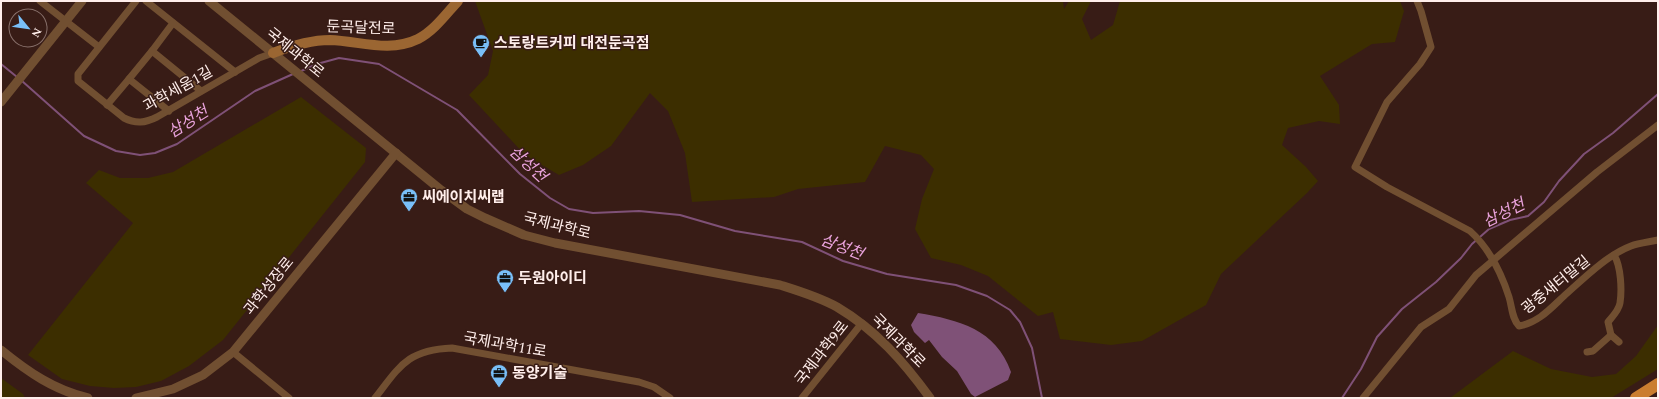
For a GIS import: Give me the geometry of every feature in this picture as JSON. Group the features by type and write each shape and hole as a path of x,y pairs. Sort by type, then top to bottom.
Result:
{"highway":[{"path":"1636,398 1658,384"}],"main road":[{"name":"둔곡달전로","path":"273,53 294,45 329,40 378,46 409,43 431,29 458,1"}],"street":[{"path":"40,1 99,47"},
{"path":"1,102 82,1"},
{"name":"과학세움1길","path":"136,1 78,74 78,81 124,118 132,122 141,123 150,121 260,58 273,53"},
{"name":"과학세움1길","path":"146,1 235,72"},
{"name":"국제과학로","path":"209,1 467,209 524,235 555,243 780,285 805,293 836,307 862,323 909,369 930,398"},
{"path":"1417,1 1431,47 1420,64 1387,102 1355,167 1387,187 1470,231 1475,235 1492,257"},
{"path":"107,105 173,23"},
{"path":"152,51 201,91"},
{"path":"129,79 169,110"},
{"path":"1363,398 1421,327 1448,309 1492,257 1658,125"},
{"name":"과학성장로","path":"136,398 173,389 204,375 233,352 396,153"},
{"name":"광중새터말길","path":"1492,257 1503,280 1515,323 1519,326 1526,325 1547,312 1583,278 1614,255 1632,245 1658,240"},
{"path":"1614,255 1618,262 1620,303 1616,313 1608,322 1611,335 1619,342"},
{"name":"국제과학9로","path":"802,398 862,323"},
{"path":"1587,352 1593,351 1611,335"},
{"name":"국제과학11로","path":"375,398 401,365 413,356 424,351 452,348 639,382 654,388 670,398"},
{"path":"1,350 49,384 88,398"},
{"path":"233,352 289,398"}],"shaded area":[{"path":"475,1 1063,1 1064,9 1069,1 1091,1 1082,19 1091,40 1113,25 1120,1 1400,1 1404,11 1395,42 1372,44 1320,76 1339,105 1340,124 1319,121 1288,128 1282,145 1306,167 1318,181 1221,274 1206,305 1142,341 1111,345 1060,339 1053,312 1038,316 988,276 961,265 931,258 915,229 922,199 934,169 921,155 885,146 865,182 798,189 774,197 692,202 685,153 668,111 650,93 611,146 583,165 559,175 525,155 469,95 488,75 493,51"},
{"path":"301,97 366,148 365,162 223,340 189,366 161,381 136,387 114,388 90,386 62,379 28,355 133,223 86,183 99,170 120,178 148,178 173,172"},
{"path":"918,313 961,323 986,336 1004,357 1011,372 1008,380 975,397 971,394 957,371 942,357 929,340 925,343 914,332 911,325"},
{"path":"1658,325 1658,369 1611,398 1450,398 1513,351 1551,369 1592,377 1616,374 1636,356"},
{"path":"1,378 23,394 25,398 1,398"}],"waterway":[{"name":"삼성천","path":"299,72 317,64 339,58 379,64 457,110 520,174 550,198 569,209 593,213 639,211 680,215 735,231 802,242 843,261 887,274 956,285 987,296 1010,310 1020,322 1032,348 1042,398"},
{"name":"삼성천","path":"1,64 17,77"},
{"name":"삼성천","path":"22,81 84,136 116,151 140,155 155,153 177,144 255,91 293,74"},
{"name":"삼성천","path":"1342,398 1361,369 1377,337 1402,309 1436,282 1461,258 1472,244 1489,229 1510,220 1528,216 1544,202 1559,181 1584,154 1613,133 1658,94"}],"place":[{"name":"스토랑트커피 대전둔곡점","path":"481,58"},
{"name":"씨에이치씨랩","path":"409,212"},
{"name":"두원아이디","path":"505,293"},
{"name":"동양기술","path":"499,388"}]}
